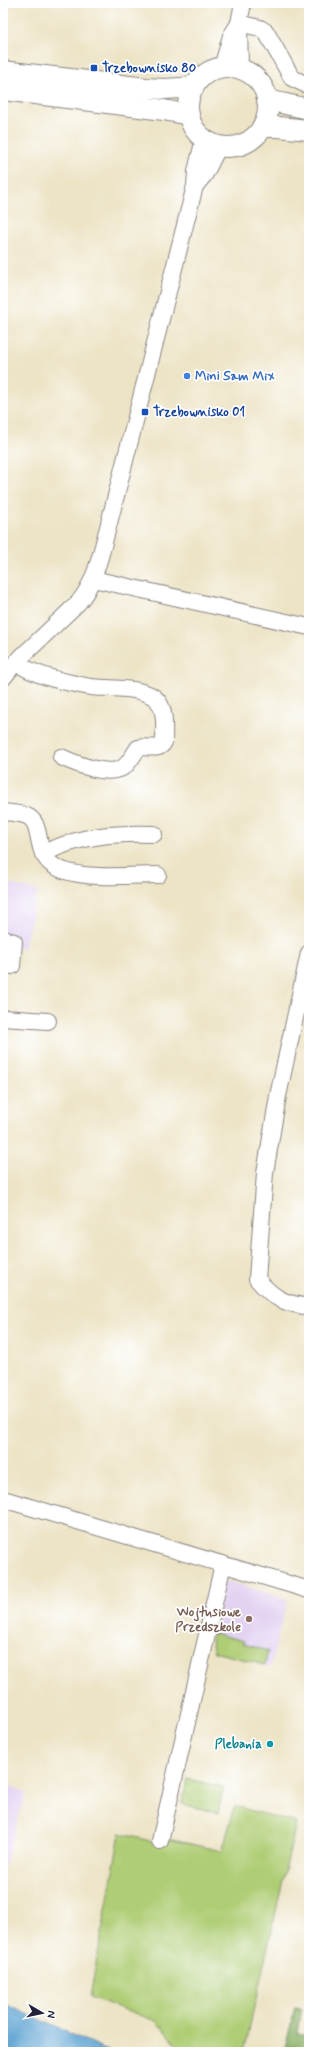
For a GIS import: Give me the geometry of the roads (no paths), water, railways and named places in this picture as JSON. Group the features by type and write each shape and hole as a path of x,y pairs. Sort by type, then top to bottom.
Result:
{"main road":[{"path":"231,68 258,81 267,100 268,109 262,127 254,137 244,144 232,147 212,142 192,124 189,115 190,96 194,87 201,78 211,71 231,68"},
{"path":"3,71 150,88 166,89 194,87"},
{"path":"3,90 164,110 189,115"},
{"path":"267,100 309,109"},
{"path":"262,127 309,130"}],"street":[{"path":"231,68 243,3"},
{"path":"239,23 260,28 266,32 292,78 309,86"},
{"path":"3,678 16,662 78,603 86,594 93,579 107,532 195,186 196,171 212,142"},
{"path":"93,579 309,627"},
{"path":"16,662 25,668 78,684 150,694 161,705 164,715 162,746 159,748 138,748 126,766 120,769 93,768 79,765 61,757"},
{"path":"3,812 26,816 32,819 36,826 40,851 50,863 60,869 99,876 158,875"},
{"path":"43,854 55,848 94,836 154,834"},
{"path":"3,939 14,942 12,966"},
{"path":"309,953 278,1096 265,1173 257,1280 270,1295 288,1304 309,1307"},
{"path":"3,1018 48,1021"},
{"path":"3,1499 309,1590"},
{"path":"160,1841 223,1564"}],"water":[{"path":"3,2003 111,2052 3,2052"}],"place":[{"name":"Trzebownisko 80","path":"94,68"},
{"name":"Mini Sam Mix","path":"187,376"},
{"name":"Trzebownisko 01","path":"145,412"},
{"name":"Wojtusiowe Przedszkole","path":"249,1619"},
{"name":"Plebania","path":"270,1744"}]}
